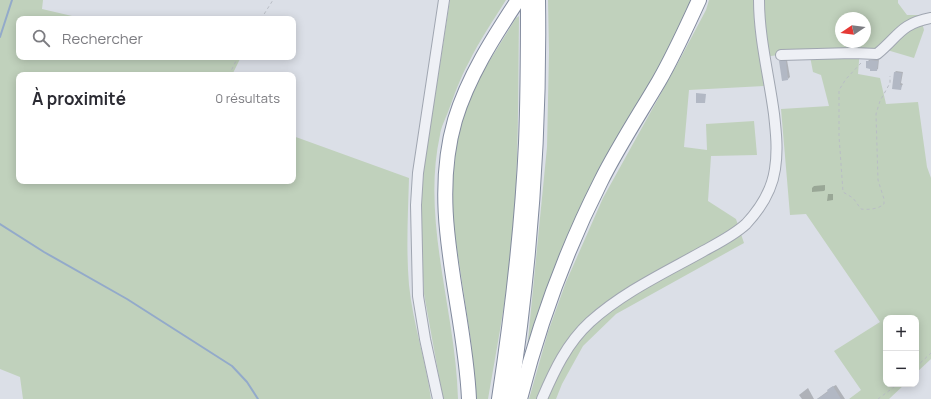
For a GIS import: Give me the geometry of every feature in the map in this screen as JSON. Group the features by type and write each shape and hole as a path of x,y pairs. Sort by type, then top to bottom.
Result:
{"highway":[{"path":"469,399 464,349 448,242 445,208 446,173 452,132 463,97 481,60 506,17 518,0"},
{"path":"499,399 512,304 526,144 528,0"},
{"path":"510,399 530,243 537,118 539,47 538,0"},
{"path":"520,399 545,314 582,220 614,156 673,55 699,0"}],"street":[{"path":"438,399 425,339 418,296 416,205 418,173 444,0"},
{"path":"542,399 554,371 569,346 588,323 609,306 632,291 737,231 754,215 766,197 774,178 777,146 773,105 762,38 759,0"},
{"path":"781,56 878,53 905,26 913,22 931,18"}],"path":[{"path":"263,16 273,0"},
{"path":"869,54 846,79 839,90 838,105 838,136 843,192 853,198 861,209 866,210 881,207 884,204 878,176 876,114 880,101 890,83 890,76"},
{"path":"230,72 236,60"},
{"path":"919,364 931,352"},
{"path":"878,399 894,387"}],"green space":[{"path":"0,0 43,0 42,9 72,16 16,16 16,60 240,60 234,72 16,72 16,184 296,184 296,137 409,178 407,245 409,285 413,314 431,399 23,399 20,377 0,369"},
{"path":"450,0 506,0 477,46 460,81 441,129 435,167 437,233 452,333 458,399 443,399 424,294 421,241 421,206 424,167"},
{"path":"548,0 692,0 669,51 585,198 563,247 527,350 547,147 549,52"},
{"path":"709,0 898,0 898,3 907,15 920,15 924,30 914,58 887,50 860,48 858,74 880,78 886,104 918,102 927,167 931,178 931,359 919,370 919,315 883,315 883,387 902,387 889,399 849,399 861,390 834,351 880,322 806,214 790,215 781,109 829,106 821,75 813,72 809,51 771,56 760,60 764,86 689,90 684,147 707,150 706,124 754,121 757,155 711,156 708,201 736,219 744,243 616,314 583,346 562,384 556,399 529,399 548,332 566,282 603,198 706,10"},
{"path":"519,16 517,158 510,262 502,321 488,399 475,399 471,341 453,223 452,179 456,146 466,107 480,76 516,18"}],"building":[{"path":"779,61 786,61 788,80 782,81"},
{"path":"866,61 878,61 877,71 870,71 870,69 866,68"},
{"path":"894,72 902,73 900,85 902,85 901,90 892,89"},
{"path":"696,93 706,94 705,103 696,103"},
{"path":"833,386 841,399 817,399 828,392 827,390"}],"waterway":[{"path":"0,37 12,0"},
{"path":"0,224 44,252 127,299 232,366 247,382 258,399"}]}
